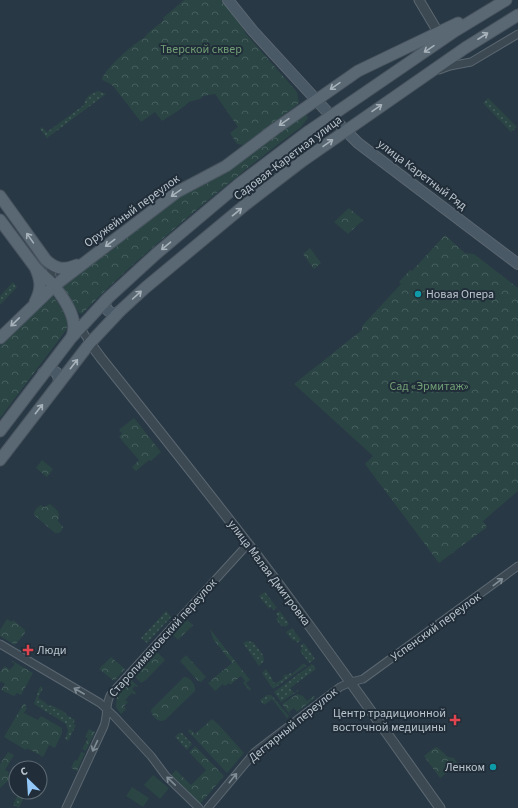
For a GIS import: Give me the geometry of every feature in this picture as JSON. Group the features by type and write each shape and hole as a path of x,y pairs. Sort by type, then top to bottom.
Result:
{"main road":[{"name":"улица Каретный Ряд","path":"228,0 253,31 345,131 358,143 518,264"},
{"name":"Садовая-Каретная улица","path":"316,100 361,69 501,3"},
{"name":"Садовая-Каретная улица","path":"0,431 43,373 80,327 108,298 156,254 239,184 288,146 455,31 501,3"},
{"name":"Садовая-Каретная улица","path":"0,460 90,343 120,311 152,282 301,162 428,73 518,15"},
{"name":"Оружейный переулок","path":"84,263 177,192 226,166 316,100"},
{"path":"0,196 46,260 54,267 62,269 84,263"},
{"path":"0,220 35,267 54,286 72,314 75,328 71,338"},
{"path":"0,338 54,286 84,263"},
{"path":"34,304 39,295 40,287 35,267"},
{"path":"108,298 105,304 109,312 115,313 120,311"},
{"path":"43,373 48,370 52,370 57,373 59,379 58,385"}],"street":[{"path":"419,0 438,32"},
{"path":"428,73 450,66 472,62 518,34"},
{"path":"46,260 50,267 54,286"},
{"path":"72,314 90,343"},
{"name":"улица Малая Дмитровка","path":"90,343 248,544 351,682 440,808"},
{"name":"Старопименовский переулок","path":"66,808 104,726 107,718 108,701 111,694 248,544"},
{"name":"Успенский переулок","path":"351,682 363,679 518,566"},
{"path":"0,644 96,700 107,709 151,756 166,776 199,808"},
{"name":"Дегтярный переулок","path":"208,808 255,752 340,687 351,682"}],"green space":[{"name":"Тверской сквер","path":"184,0 221,0 239,21 246,34 297,92 299,102 297,105 243,145 237,144 230,133 238,127 215,94 203,96 200,99 189,102 180,110 162,121 155,112 141,122 114,87 102,80 108,70 120,57 133,45 144,38 164,20 163,18"},
{"path":"99,91 106,94 47,138 40,129 42,127 47,132 84,105 89,96"},
{"path":"488,98 517,127 511,132 483,103"},
{"path":"306,114 308,118 301,127 255,162 196,211 130,267 82,314 79,313 63,287 64,286 180,196 227,172 278,133"},
{"path":"349,208 363,220 348,234 334,222"},
{"name":"Сад «Эрмитаж»","path":"445,235 465,253 474,254 518,288 518,491 483,521 487,527 439,563 365,464 373,456 294,384 362,330 362,326 401,284 399,282 410,270 412,271"},
{"path":"310,248 321,263 314,269 303,254"},
{"path":"13,282 17,287 0,305 0,296"},
{"path":"53,296 61,307 65,316 67,329 0,418 0,346"},
{"path":"134,418 161,452 136,471 132,467 139,460 119,437 122,433 119,431 120,429"},
{"path":"42,460 53,469 47,477 36,468"},
{"path":"50,504 59,513 58,521 63,527 58,533 55,533 34,515 37,508 41,505 44,507"},
{"path":"265,592 277,608 273,610 271,607 269,609 259,596"},
{"path":"166,611 171,617 147,643 141,638"},
{"path":"280,611 289,624 285,627 283,625 281,626 276,619 278,617 276,614"},
{"path":"7,619 12,622 13,620 25,630 25,633 15,645 0,636 0,630"},
{"path":"187,620 193,625 178,640 173,635"},
{"path":"292,628 301,640 297,643 295,640 293,641 286,632"},
{"path":"210,629 250,680 246,683 251,689 250,691 243,683 245,681 241,676 230,685 229,683 225,686 223,684 215,691 208,683 232,663 213,639"},
{"path":"247,641 253,642 263,655 264,661 259,666 243,643"},
{"path":"304,643 315,659 309,663 300,651 302,649 300,646"},
{"path":"157,652 165,660 146,680 141,683 135,676"},
{"path":"186,655 206,677 201,682 198,681 180,661"},
{"path":"111,657 125,669 114,681 99,669"},
{"path":"11,660 33,673 21,695 17,693 14,696 1,690 5,684 1,681 0,683 0,672 5,666 10,670 15,664"},
{"path":"304,663 306,666 273,689 262,673 266,669 273,682 276,683 284,678 283,676 286,674 292,674"},
{"path":"312,664 316,669 290,688 294,693 298,691 281,702 274,692"},
{"path":"184,677 188,678 192,682 195,686 195,691 165,720 160,721 156,719 152,715 151,710"},
{"path":"131,680 138,686 135,686 132,689 136,693 134,695 132,693 125,700 128,702 124,706 126,709 121,714 116,707 117,695"},
{"path":"40,686 43,688 38,698 46,704 66,713 65,714 75,720 73,724 76,725 68,741 65,739 68,731 66,724 34,704"},
{"path":"297,694 303,696 307,701 314,696 315,698 297,712 294,708 289,712 291,716 282,704"},
{"path":"267,695 271,695 273,697 289,716 287,718 272,699 264,705 260,700"},
{"path":"24,703 26,705 25,707 27,708 24,713 38,720 41,716 62,728 62,733 55,748 49,745 43,757 27,748 26,750 4,737"},
{"path":"212,719 244,753 227,773 188,731 190,729 195,734"},
{"path":"89,729 95,732 86,751 82,749 88,738 85,737"},
{"path":"179,733 182,733 192,744 187,750 175,737"},
{"path":"195,746 224,776 200,804 171,775 176,770 191,785 206,770 189,752"},
{"path":"437,747 448,757 454,758 458,764 440,778 424,756"},
{"path":"8,752 14,755 11,760 8,760 8,765 5,770 8,772 8,781 0,788 0,764"},
{"path":"81,752 85,753 77,771 71,768 75,760 77,761"},
{"path":"153,775 169,788 160,799 144,785"},
{"path":"132,787 149,798 143,807 126,796"},
{"path":"15,800 23,800 19,808 13,805"}],"place":[{"name":"Новая Опера","path":"418,294"},
{"name":"Люди","path":"28,650"},
{"name":"Центр традиционной восточной медицины","path":"455,720"},
{"name":"Ленком","path":"493,767"}]}
